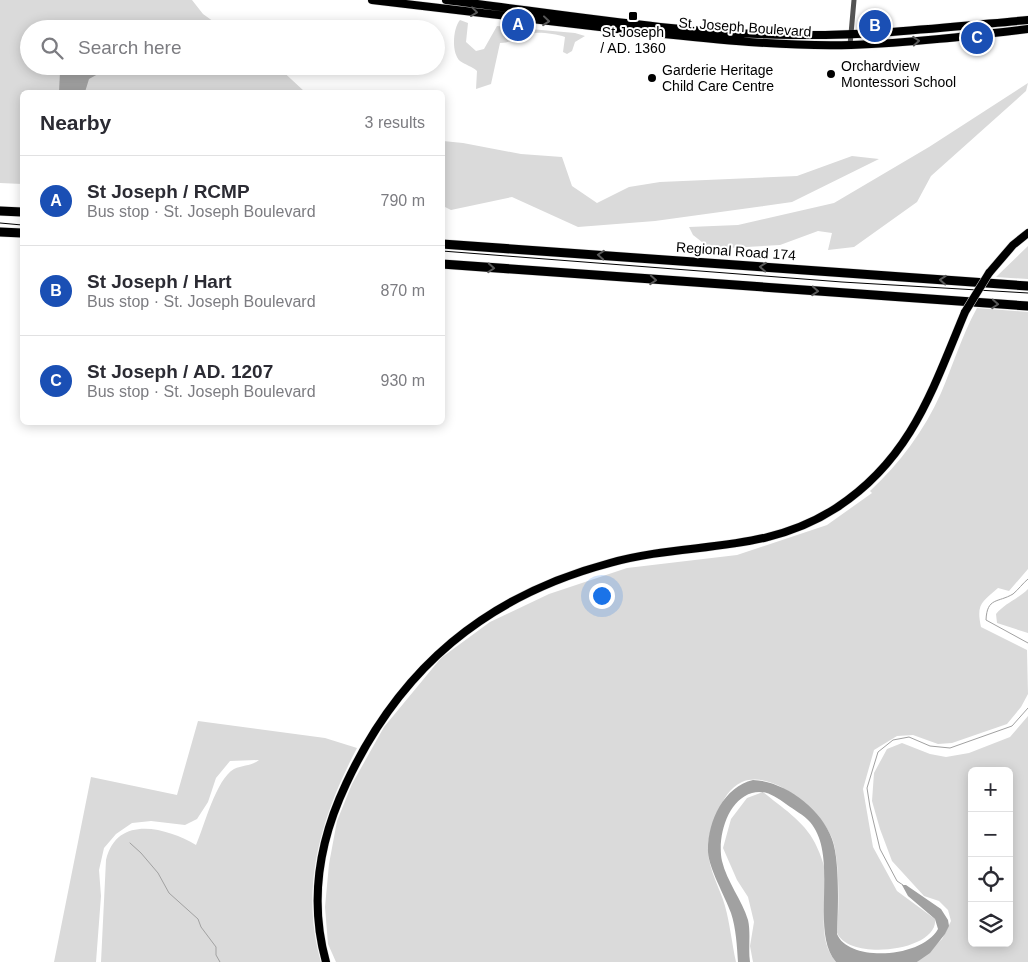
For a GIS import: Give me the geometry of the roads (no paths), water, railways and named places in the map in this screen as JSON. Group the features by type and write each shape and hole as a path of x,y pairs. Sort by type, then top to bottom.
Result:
{"highway":[{"path":"0,211 20,212"},
{"path":"0,232 20,233"},
{"name":"Regional Road 174","path":"445,244 1028,286"},
{"path":"445,264 1028,306"}],"main road":[{"name":"St. Joseph Boulevard","path":"372,0 420,3 730,36 850,45 926,40 1028,29"},
{"name":"St. Joseph Boulevard","path":"446,0 648,28"},
{"name":"St. Joseph Boulevard","path":"730,36 850,35 1028,20"},
{"path":"326,962 320,940 317,898 320,859 335,807 363,748 393,702 432,658 475,624 531,590 569,575 646,555 762,540 807,524 836,508 880,472 902,446 915,426 965,312 989,272 1013,245 1028,233"}],"street":[{"path":"850,45 854,0"}],"waterway":[{"path":"1028,579 1013,594 991,604 986,620 1028,643"},
{"path":"903,885 897,881 880,849 870,807 867,788 878,752 893,740 909,737 930,746 950,748 1012,726 1028,708"},
{"path":"130,843 158,873 169,893 198,919 201,927 216,947 216,955 220,962"}],"tram line":[{"path":"0,223 20,225"},
{"path":"445,251 842,282 1028,293"}],"place":[{"name":"St Joseph / AD. 1360","path":"633,16"},
{"name":"St Joseph / RCMP","path":"518,25"},
{"name":"St Joseph / Hart","path":"875,26"},
{"name":"St Joseph / AD. 1207","path":"977,38"},
{"name":"Orchardview Montessori School","path":"831,74"},
{"name":"Garderie Heritage Child Care Centre","path":"652,78"}]}
